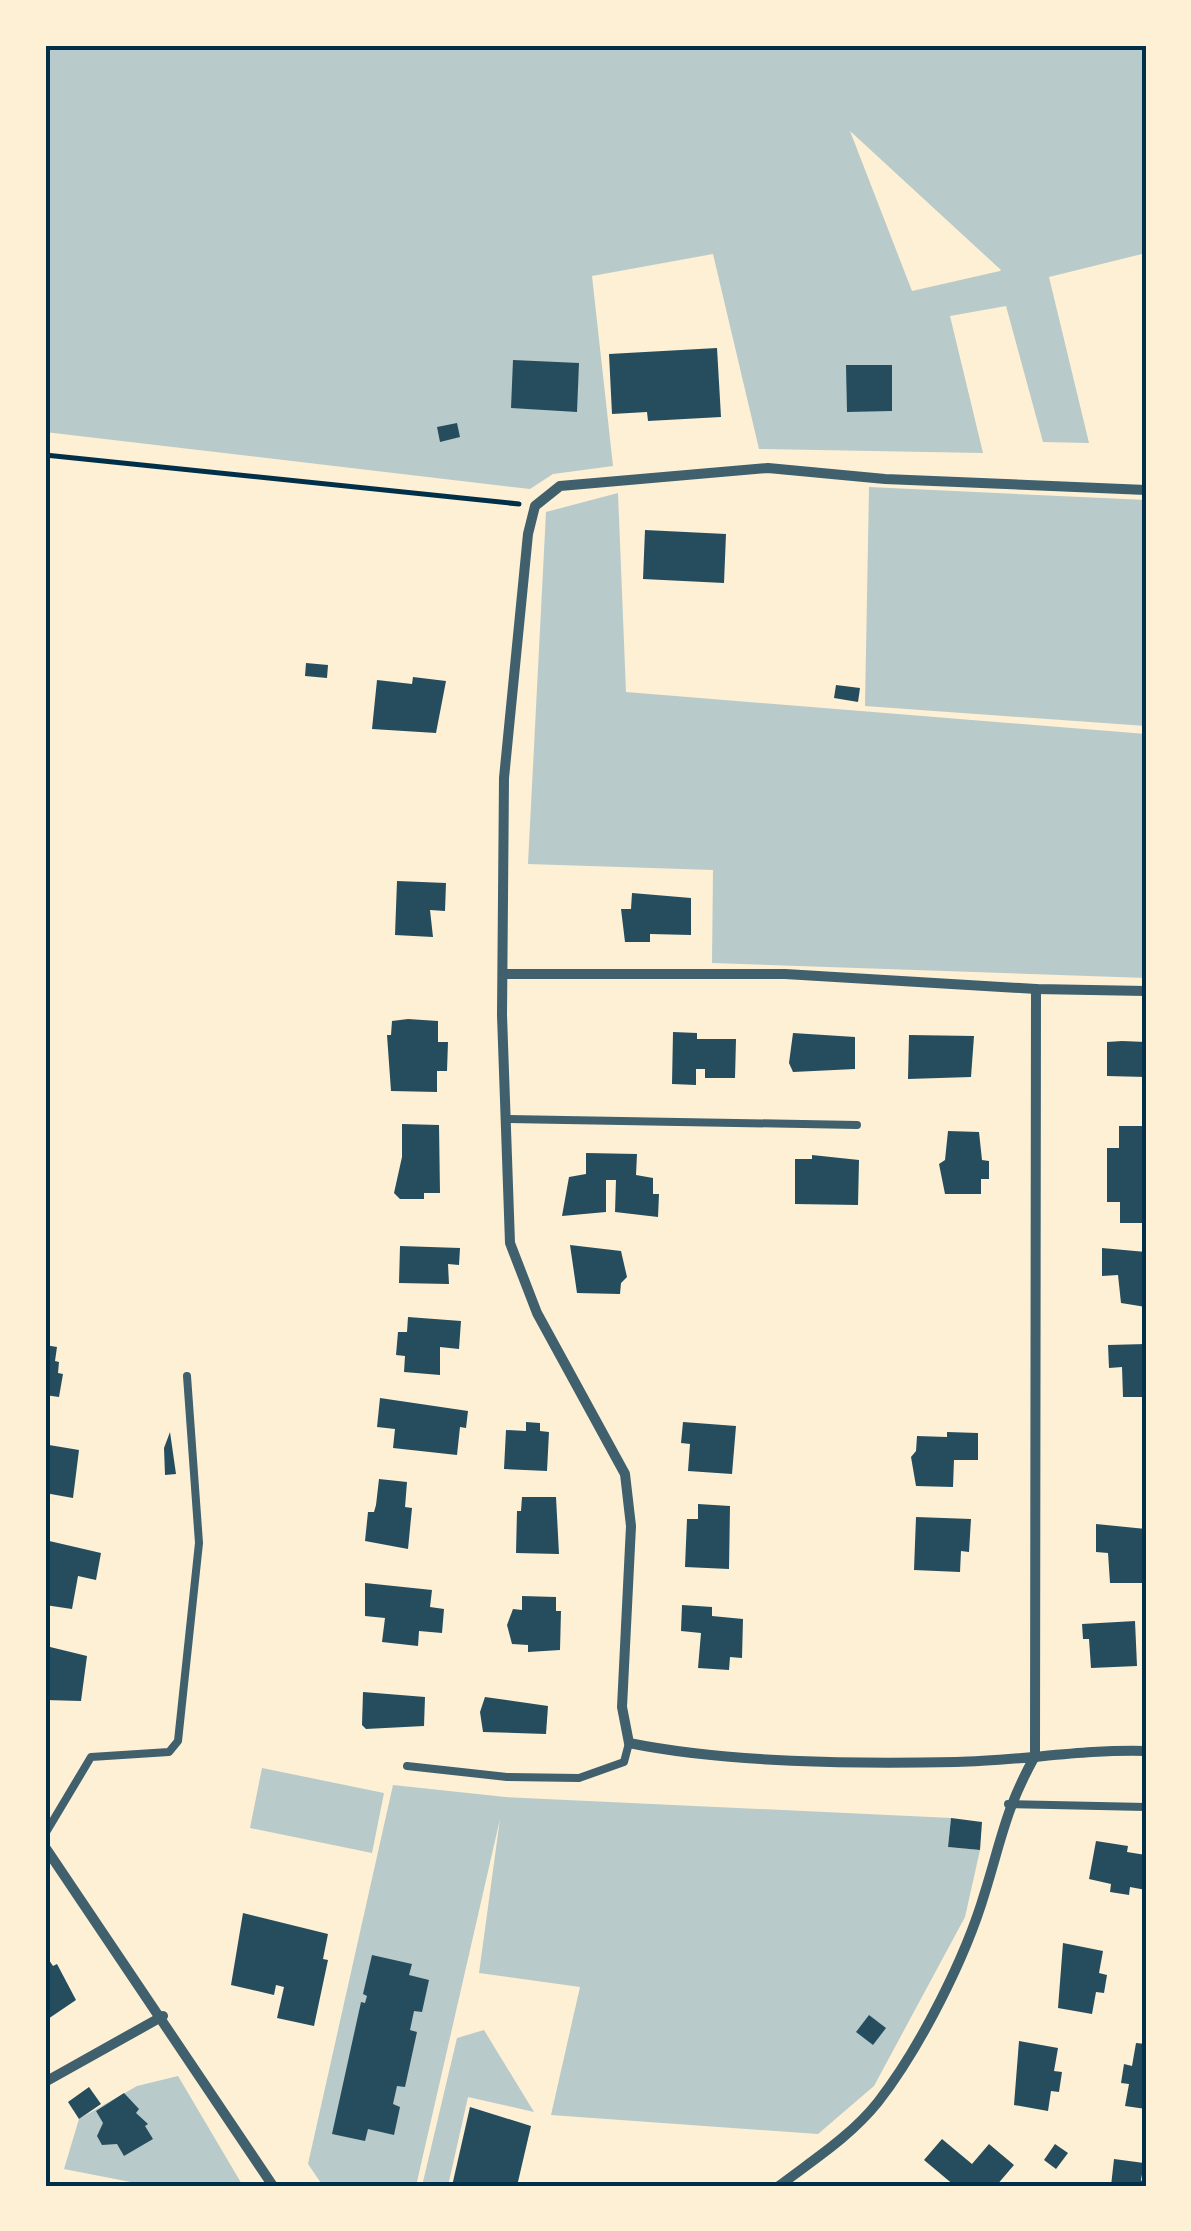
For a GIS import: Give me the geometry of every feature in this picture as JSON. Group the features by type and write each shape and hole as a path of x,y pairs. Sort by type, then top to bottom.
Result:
{"street":[{"path":"1146,490 885,479 768,468 560,486 535,506 528,534 504,778 502,1015 510,1243 536,1313 625,1474 631,1526 622,1708 630,1743 676,1752 957,1762 1099,1750 1146,1752"},
{"path":"505,974 785,974 1036,989 1146,990"},
{"path":"779,2186 838,2142 877,2102 912,2048 985,1893 1008,1804 1035,1756 1036,989"},
{"path":"45,1847 162,2016 272,2186"},
{"path":"45,2082 162,2016"}],"lane":[{"path":"508,1118 857,1125"},
{"path":"45,1834 91,1756 169,1752 178,1741 199,1543 188,1376"},
{"path":"408,1766 507,1777 580,1778 624,1762 630,1743"},
{"path":"1008,1804 1146,1807"}],"path":[{"path":"45,455 535,506"}],"shaded area":[{"path":"45,45 1146,45 1146,253 1049,277 1089,443 1043,442 1006,306 950,316 983,453 759,449 713,254 592,276 613,466 553,474 530,489 45,432","holes":["850,131 1001,270 912,291"]},
{"path":"869,487 1146,500 1146,726 865,706"},
{"path":"618,493 626,692 1146,734 1146,978 712,963 713,870 528,864 546,512"},
{"path":"262,1768 384,1793 372,1853 250,1828"},
{"path":"393,1785 505,1797 951,1818 948,1847 980,1850 965,1917 874,2086 818,2134 551,2115 580,1987 479,1973 500,1819 416,2186 323,2186 308,2164"},
{"path":"484,2030 534,2112 468,2097 448,2186 422,2186 457,2038"},
{"path":"178,2076 243,2186 151,2186 64,2169 79,2119 137,2086"}],"building":[{"path":"717,348 721,417 648,421 647,412 612,414 609,354"},
{"path":"513,360 579,363 577,412 511,408"},
{"path":"846,365 892,365 892,411 847,412"},
{"path":"457,423 460,437 440,442 437,427"},
{"path":"645,530 726,534 724,583 643,579"},
{"path":"306,663 328,665 327,678 305,676"},
{"path":"413,677 446,681 436,733 372,729 377,680 412,684"},
{"path":"836,685 860,688 858,702 834,698"},
{"path":"397,881 446,883 445,911 430,910 433,937 395,935"},
{"path":"632,893 691,898 691,935 650,934 650,942 625,942 621,909 631,909"},
{"path":"392,1021 438,1021 438,1042 448,1042 447,1071 437,1071 437,1092 391,1091 387,1035 391,1035"},
{"path":"673,1032 697,1033 697,1039 736,1039 735,1078 705,1078 705,1069 696,1069 696,1085 672,1084"},
{"path":"793,1033 855,1037 855,1069 793,1072 789,1063"},
{"path":"909,1035 974,1036 971,1077 908,1079"},
{"path":"1107,1042 1146,1042 1146,1077 1107,1076"},
{"path":"402,1124 439,1125 440,1193 424,1193 424,1199 400,1199 394,1193 402,1157"},
{"path":"1119,1126 1146,1126 1146,1223 1120,1223 1120,1202 1107,1202 1107,1148 1119,1148"},
{"path":"948,1131 979,1132 982,1160 989,1161 989,1179 981,1179 981,1194 945,1194 939,1164 945,1160"},
{"path":"586,1153 637,1154 636,1175 653,1178 653,1194 659,1194 658,1217 615,1212 616,1180 606,1180 606,1212 562,1216 569,1177 586,1174"},
{"path":"812,1155 859,1160 858,1205 795,1204 795,1159 812,1159"},
{"path":"570,1245 621,1251 627,1277 621,1283 620,1294 577,1293"},
{"path":"400,1246 460,1248 459,1265 448,1264 449,1284 399,1283"},
{"path":"1102,1248 1146,1252 1146,1307 1121,1303 1118,1275 1102,1276"},
{"path":"408,1317 461,1321 459,1349 440,1347 440,1375 404,1372 405,1356 396,1355 398,1332 407,1332"},
{"path":"1146,1344 1146,1397 1123,1397 1122,1367 1109,1368 1108,1345"},
{"path":"45,1345 57,1347 55,1361 59,1362 58,1373 63,1374 59,1397 45,1395"},
{"path":"380,1398 468,1411 466,1428 460,1427 457,1455 393,1448 395,1429 377,1427"},
{"path":"526,1422 540,1423 540,1431 549,1432 547,1471 504,1469 506,1430 526,1431"},
{"path":"683,1422 736,1426 732,1474 688,1471 690,1444 681,1443"},
{"path":"170,1432 176,1474 165,1475 164,1448"},
{"path":"947,1432 978,1433 978,1460 954,1460 953,1487 916,1486 911,1457 916,1451 917,1436 947,1437"},
{"path":"49,1445 79,1450 73,1498 45,1493"},
{"path":"379,1479 407,1482 405,1507 412,1508 408,1549 365,1541 368,1512 374,1512"},
{"path":"522,1497 556,1497 559,1554 516,1553 517,1511 521,1511"},
{"path":"698,1504 730,1506 729,1569 685,1567 687,1519 698,1519"},
{"path":"916,1517 971,1519 969,1552 961,1551 960,1572 914,1570"},
{"path":"1096,1524 1146,1529 1142,1583 1110,1583 1108,1553 1096,1552"},
{"path":"45,1540 101,1553 96,1580 78,1576 72,1609 45,1605"},
{"path":"365,1583 432,1590 430,1607 444,1609 442,1633 419,1631 418,1646 382,1642 385,1618 365,1616"},
{"path":"522,1596 556,1597 556,1611 561,1611 560,1650 528,1652 528,1645 512,1644 507,1625 513,1609 522,1610"},
{"path":"682,1605 712,1607 712,1616 743,1619 742,1658 730,1657 729,1670 698,1668 701,1633 681,1631"},
{"path":"1135,1621 1137,1666 1091,1668 1089,1639 1083,1639 1082,1624"},
{"path":"46,1646 87,1656 81,1701 45,1700"},
{"path":"363,1692 425,1697 424,1726 366,1729 362,1725"},
{"path":"485,1697 548,1706 546,1734 483,1732 480,1712"},
{"path":"951,1818 982,1822 980,1850 948,1847"},
{"path":"1096,1841 1128,1846 1127,1852 1146,1855 1146,1890 1130,1887 1129,1895 1110,1892 1111,1884 1089,1879"},
{"path":"243,1913 328,1934 323,1959 328,1960 314,2026 277,2018 284,1987 276,1985 274,1995 231,1985"},
{"path":"1063,1943 1103,1951 1099,1973 1107,1975 1104,1993 1096,1992 1092,2014 1058,2008"},
{"path":"45,1954 53,1966 57,1964 76,2000 45,2021"},
{"path":"372,1955 412,1964 409,1975 429,1980 422,2012 414,2011 410,2030 417,2032 405,2087 397,2086 393,2104 400,2107 394,2135 368,2129 365,2141 332,2134 361,2002 365,2003 367,1996 363,1994"},
{"path":"869,2015 886,2028 873,2045 856,2032"},
{"path":"1019,2041 1058,2048 1054,2071 1062,2072 1059,2092 1051,2091 1048,2111 1014,2105"},
{"path":"1136,2043 1146,2044 1146,2109 1125,2106 1129,2084 1121,2083 1124,2064 1132,2066"},
{"path":"89,2087 101,2104 79,2119 68,2102"},
{"path":"124,2093 139,2109 136,2113 148,2124 145,2126 153,2139 124,2156 117,2144 102,2145 97,2136 103,2123 96,2111"},
{"path":"470,2107 531,2126 517,2186 452,2186"},
{"path":"942,2139 972,2164 989,2144 1014,2165 996,2186 955,2186 924,2160"},
{"path":"1055,2144 1068,2153 1056,2169 1044,2160"},
{"path":"1114,2159 1144,2163 1141,2180 1146,2186 1111,2186"}]}
